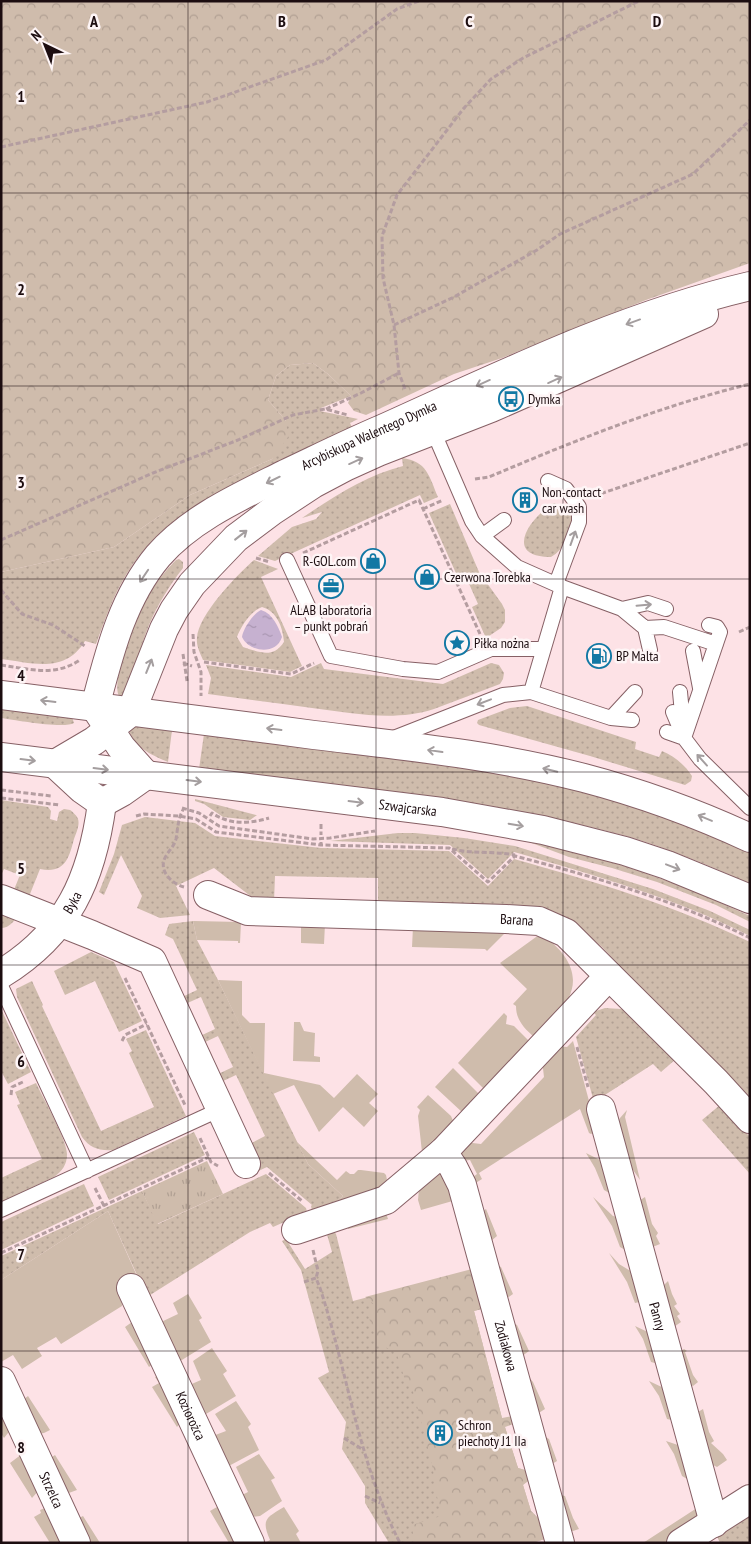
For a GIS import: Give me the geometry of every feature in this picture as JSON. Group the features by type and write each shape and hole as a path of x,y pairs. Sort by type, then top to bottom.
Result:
{"street":[{"name":"Arcybiskupa Walentego Dymka","path":"102,718 116,635 131,596 159,555 202,519 252,490 421,410 612,330 704,297 750,287"},
{"name":"Arcybiskupa Walentego Dymka","path":"131,712 164,629 174,610 192,584 236,538 313,484 362,458 421,410"},
{"path":"1,695 102,718 131,712 483,757 583,778 638,794 697,814 750,838"},
{"path":"55,764 94,742 102,718"},
{"path":"1,757 55,764 82,789 102,803 146,775 121,747 102,718"},
{"name":"Szwajcarska","path":"55,764 442,812 543,830 625,850 750,900"},
{"name":"Byka","path":"1,974 17,964 44,942 73,902 86,873 99,828 102,803"},
{"name":"Barana","path":"208,896 248,911 539,921 566,933 716,1082 750,1119"},
{"path":"1,899 152,961 246,1164"},
{"path":"296,1230 386,1200 443,1152 609,976"},
{"name":"Panny","path":"601,1109 714,1523"},
{"name":"Zodiakowa","path":"443,1152 453,1166 462,1185 560,1543"},
{"name":"Koziorożca","path":"131,1288 250,1543"},
{"name":"Strzelca","path":"1,1382 76,1543"},
{"path":"681,1543 750,1499"}],"lane":[{"path":"421,410 469,514 482,536 517,567 622,609 645,628 655,645"},
{"path":"531,692 559,585 579,522 579,507 566,489 548,481"},
{"path":"482,536 504,520"},
{"path":"287,560 331,656 403,669 438,672 488,650 543,649"},
{"path":"622,609 648,603 666,609"},
{"path":"684,738 720,632 717,627 709,625"},
{"path":"645,628 664,628 716,644"},
{"path":"693,651 700,691"},
{"path":"687,672 700,691"},
{"path":"380,743 503,695 531,692 611,718 632,720"},
{"path":"680,692 684,738"},
{"path":"611,718 637,696"},
{"path":"673,712 684,738 700,759 750,808"},
{"path":"666,732 684,738"},
{"path":"1,986 87,1171"},
{"path":"1,1210 221,1109"}],"path":[{"path":"1,147 207,102 326,60 397,9 420,1"},
{"path":"421,410 399,373 394,326 383,278 382,236 396,195 464,108 491,79 523,58 639,1"},
{"path":"394,326 454,297 537,250 560,234 693,174 750,120"},
{"path":"1,540 153,473 238,440 293,415 325,409 399,373"},
{"path":"473,480 490,477 631,420 750,384"},
{"path":"325,409 351,416"},
{"path":"589,498 750,443"},
{"path":"423,509 443,500 440,492"},
{"path":"256,558 276,564 418,500 488,650"},
{"path":"1,590 22,614 53,624 90,650"},
{"path":"1,665 44,671 58,670 70,666 85,655"},
{"path":"204,662 291,674 331,656"},
{"path":"176,661 192,666"},
{"path":"1,790 54,797"},
{"path":"1,798 62,805"},
{"path":"177,806 199,813 219,826 313,838 330,838 377,831"},
{"path":"184,808 179,816 175,841 164,860 166,874 177,885 208,896"},
{"path":"168,816 169,809"},
{"path":"128,818 144,814 179,816 196,819 205,823 216,832 321,844 451,849 486,853 500,852 641,893 684,908 750,938"},
{"path":"210,816 212,814 222,820 251,823 270,818"},
{"path":"320,824 321,835"},
{"path":"451,849 488,882 515,856"},
{"path":"124,976 211,1162"},
{"path":"569,1017 592,1102 601,1109"},
{"path":"122,1041 124,1035 147,1024"},
{"path":"1,1253 209,1157"},
{"path":"94,1185 104,1206"},
{"path":"304,1282 316,1278 320,1288 362,1449 381,1504 400,1543"},
{"path":"344,1438 362,1449"},
{"path":"365,1496 381,1504"}],"green space":[{"path":"1,1 750,1 750,263 646,300 502,358 454,374 366,415 354,411 348,403 351,396 328,374 313,363 290,365 276,376 268,400 286,421 288,437 272,459 190,495 114,547 1,572"},
{"path":"313,363 328,374 351,396 321,408 320,411 358,419 350,423 355,434 226,490 188,511 171,524 154,538 139,555 121,583 96,644 85,641 68,658 48,664 1,659 1,572 114,547 190,495 272,459 286,421 268,400 276,376 290,365"},
{"path":"402,458 417,462 422,466 429,476 438,497 424,503 420,495 275,561 258,556 292,527 316,519 322,512 302,518 326,502 363,481 403,466"},
{"path":"554,503 566,507 562,511 565,513 568,509 572,517 570,529 563,545 551,557 536,555 527,551 524,544 525,535 530,526 545,509"},
{"path":"450,504 479,572 505,610 505,622 501,628 486,638 472,607 478,604 466,577 459,580 429,513"},
{"path":"179,559 183,562 183,568 168,588 156,610 127,686 123,695 119,696 117,688 118,676 126,646 138,617 147,597 157,582 172,564"},
{"path":"254,560 278,569 261,577 302,666 290,672 203,660 197,638 204,618 229,585","holes":["262,607 272,612 278,621 284,642 275,651 265,653 243,647 237,637 241,628 250,615 258,609"]},
{"path":"321,663 324,669 443,684 491,663 499,665 504,673 500,684 434,709 404,715 358,714 208,694 211,678 206,665 291,677"},
{"path":"527,706 636,742 635,749 659,757 662,751 671,755 689,772 692,776 691,781 685,785 477,723 478,720 510,708"},
{"path":"1,709 72,717 74,723 69,725 50,725 1,718"},
{"path":"135,726 172,730 168,762 146,751 133,739 130,730"},
{"path":"204,734 343,750 483,771 551,784 619,802 686,825 750,853 750,884 657,846 574,823 521,812 414,795 199,769"},
{"path":"195,799 257,815 250,820 223,817 204,804 195,801"},
{"path":"1,800 48,807 51,811 50,819 57,821 59,812 64,809 70,810 78,819 77,829 68,858 60,867 55,869 40,869 28,899 13,892 20,875 4,869 1,875"},
{"path":"145,817 195,823 215,836 321,848 449,851 488,886 514,859 634,895 750,942 750,1107 602,947 583,931 378,905 378,878 275,876 274,902 253,898 214,868 176,886 190,915 160,918 137,908 142,896 121,855 104,895 99,892 114,854 122,825"},
{"path":"398,833 464,838 515,846 653,889 710,911 750,930 750,936 722,922 663,899 514,852 488,879 450,845 330,841"},
{"path":"529,842 614,863 669,882 750,916 750,922 716,905 657,882 569,857"},
{"path":"1,909 18,916 9,926 4,928 1,928"},
{"path":"193,921 197,940 308,1164 343,1196 335,1203 312,1211 312,1205 267,1167 243,1178 238,1168 248,1145 265,1136 236,1075 219,1083 216,1075 233,1067 218,1036 201,1044 198,1037 215,1029 201,997 183,1005 180,998 197,990 173,939 165,935 169,924"},
{"path":"193,921 241,922 240,943 238,941 197,940"},
{"path":"301,923 325,924 324,944 301,943"},
{"path":"413,927 504,930 504,934 487,951 485,949 412,947"},
{"path":"544,936 569,963 573,980 572,989 562,1009 534,1037 521,1023 517,1015 516,1006 513,1004 527,989 500,963 536,937"},
{"path":"91,952 114,962 142,1021 119,1032 95,981 65,995 54,971"},
{"path":"218,980 242,981 242,1015 250,1023 265,1023 264,1073 320,1085 334,1098 357,1074 378,1094 369,1103 378,1111 364,1127 343,1107 319,1132 294,1085 273,1094"},
{"path":"32,981 101,1131 154,1107 129,1053 132,1051 126,1039 146,1030 186,1116 113,1150 103,1150 88,1144 82,1137 17,997 16,989"},
{"path":"605,1008 621,1009 628,1012 676,1059 661,1072 653,1064 594,1102 576,1037 596,1015 593,1012"},
{"path":"1,1009 31,1072 8,1084 1,1071"},
{"path":"504,1013 507,1016 506,1024 514,1026 530,1042 485,1090 458,1063"},
{"path":"294,1022 300,1022 304,1031 315,1033 314,1056 320,1057 320,1062 293,1061"},
{"path":"573,1041 597,1131 589,1133 580,1109 479,1173 482,1179 471,1186 466,1182 477,1174 470,1160 462,1161 460,1156 464,1142 481,1144 544,1077 542,1060 557,1046 567,1047"},
{"path":"453,1068 480,1095 463,1113 435,1087"},
{"path":"36,1083 63,1139 67,1154 65,1165 54,1177 1,1202 1,1178 42,1159 17,1105 20,1104 15,1092"},
{"path":"428,1095 451,1116 454,1123 425,1154 422,1152 418,1116 420,1110 417,1107"},
{"path":"720,1105 750,1137 750,1174 702,1120"},
{"path":"627,1110 625,1117 640,1180 624,1157 616,1126"},
{"path":"194,1132 205,1155 109,1200 98,1177"},
{"path":"297,1142 337,1180 346,1171 354,1174 361,1170 384,1173 388,1185 335,1203 343,1196 308,1164"},
{"path":"586,1153 606,1163 611,1194 604,1190 595,1168"},
{"path":"207,1161 223,1194 157,1224 142,1191"},
{"path":"438,1170 448,1172 456,1200 421,1210 418,1200 419,1189"},
{"path":"266,1174 306,1208 307,1212 273,1227 270,1223 250,1232 147,1297 108,1211 1,1280 1,1256 142,1191 158,1224"},
{"path":"84,1184 94,1206 1,1250 1,1222"},
{"path":"593,1197 613,1216 621,1218 627,1251 620,1247 612,1226"},
{"path":"645,1197 652,1224 658,1233 656,1236 660,1244 650,1248 637,1202"},
{"path":"486,1209 497,1236 491,1241 480,1213"},
{"path":"385,1210 388,1219 348,1229 348,1224"},
{"path":"108,1211 137,1276 121,1285 122,1306 61,1344 56,1337 37,1348 42,1356 22,1369 13,1355 1,1362 1,1280"},
{"path":"332,1229 336,1234 353,1301 472,1270 485,1308 474,1311 502,1418 518,1468 528,1471 523,1485 531,1511 544,1524 548,1538 532,1543 389,1543 365,1503 365,1486 342,1449 346,1422 318,1378 329,1372 301,1270 282,1241 286,1239 305,1269 332,1252 326,1231"},
{"path":"609,1253 619,1264 637,1275 644,1301 635,1303 627,1282"},
{"path":"497,1265 501,1267 513,1294 500,1303"},
{"path":"472,1269 485,1308 474,1311 502,1418 513,1416 516,1423 505,1427 518,1468 528,1471 531,1479 523,1485 531,1511 544,1524 548,1538 532,1543 414,1543 412,1525 441,1516 433,1470 412,1388 405,1380 397,1354 377,1342 368,1315 375,1305 365,1297"},
{"path":"668,1281 677,1304 674,1306 680,1314 677,1316 681,1322 671,1329 660,1289"},
{"path":"188,1294 202,1318 199,1320 211,1342 177,1363 159,1323 178,1314 173,1303"},
{"path":"132,1322 152,1365 149,1367 125,1327"},
{"path":"513,1323 517,1325 529,1351 518,1359"},
{"path":"635,1326 652,1334 662,1365 651,1362 643,1339"},
{"path":"212,1348 227,1371 223,1374 236,1396 201,1417 187,1386 201,1380 193,1361"},
{"path":"684,1349 687,1351 685,1352 693,1375 698,1382 693,1386 686,1382 678,1353"},
{"path":"160,1375 181,1422 177,1427 152,1387 159,1383 155,1377"},
{"path":"528,1376 533,1382 545,1409 534,1416"},
{"path":"649,1381 668,1390 676,1421 667,1419 659,1396"},
{"path":"28,1396 50,1430 38,1434 19,1403"},
{"path":"1,1401 12,1428 4,1438 1,1433"},
{"path":"236,1401 251,1424 248,1427 259,1450 225,1468 210,1437 226,1431 215,1414"},
{"path":"703,1409 709,1432 714,1441 711,1443 727,1460 717,1467 713,1465 708,1454 697,1415"},
{"path":"544,1436 549,1439 557,1461 547,1467"},
{"path":"666,1441 684,1447 689,1480 682,1476 674,1454"},
{"path":"22,1454 40,1489 32,1498 10,1463"},
{"path":"259,1454 275,1478 271,1480 282,1501 260,1516 251,1517 238,1497 248,1492 236,1467"},
{"path":"55,1455 77,1490 66,1494 46,1461"},
{"path":"556,1494 565,1496 579,1529 573,1531 565,1530"},
{"path":"224,1503 237,1540 235,1543 229,1543 210,1511"},
{"path":"700,1506 703,1518 673,1543 643,1543"},
{"path":"284,1507 299,1531 296,1534 301,1543 265,1543 270,1540 266,1528 267,1520"},
{"path":"45,1508 67,1543 50,1543 34,1517 41,1513 40,1510"},
{"path":"750,1510 750,1543 720,1543 716,1534"},
{"path":"83,1516 100,1543 83,1543 73,1521"}],"water":[{"path":"261,610 272,617 282,637 274,647 262,650 250,646 242,637 249,622"}],"place":[{"name":"Dymka","path":"511,399"},
{"name":"Non-contact car wash","path":"525,500"},
{"name":"R-GOL.com","path":"373,561"},
{"name":"Czerwona Torebka","path":"427,577"},
{"name":"ALAB laboratoria – punkt pobrań","path":"331,586"},
{"name":"Piłka nożna","path":"457,643"},
{"name":"BP Malta","path":"599,656"},
{"name":"Schron piechoty J1 IIa","path":"440,1433"}]}
